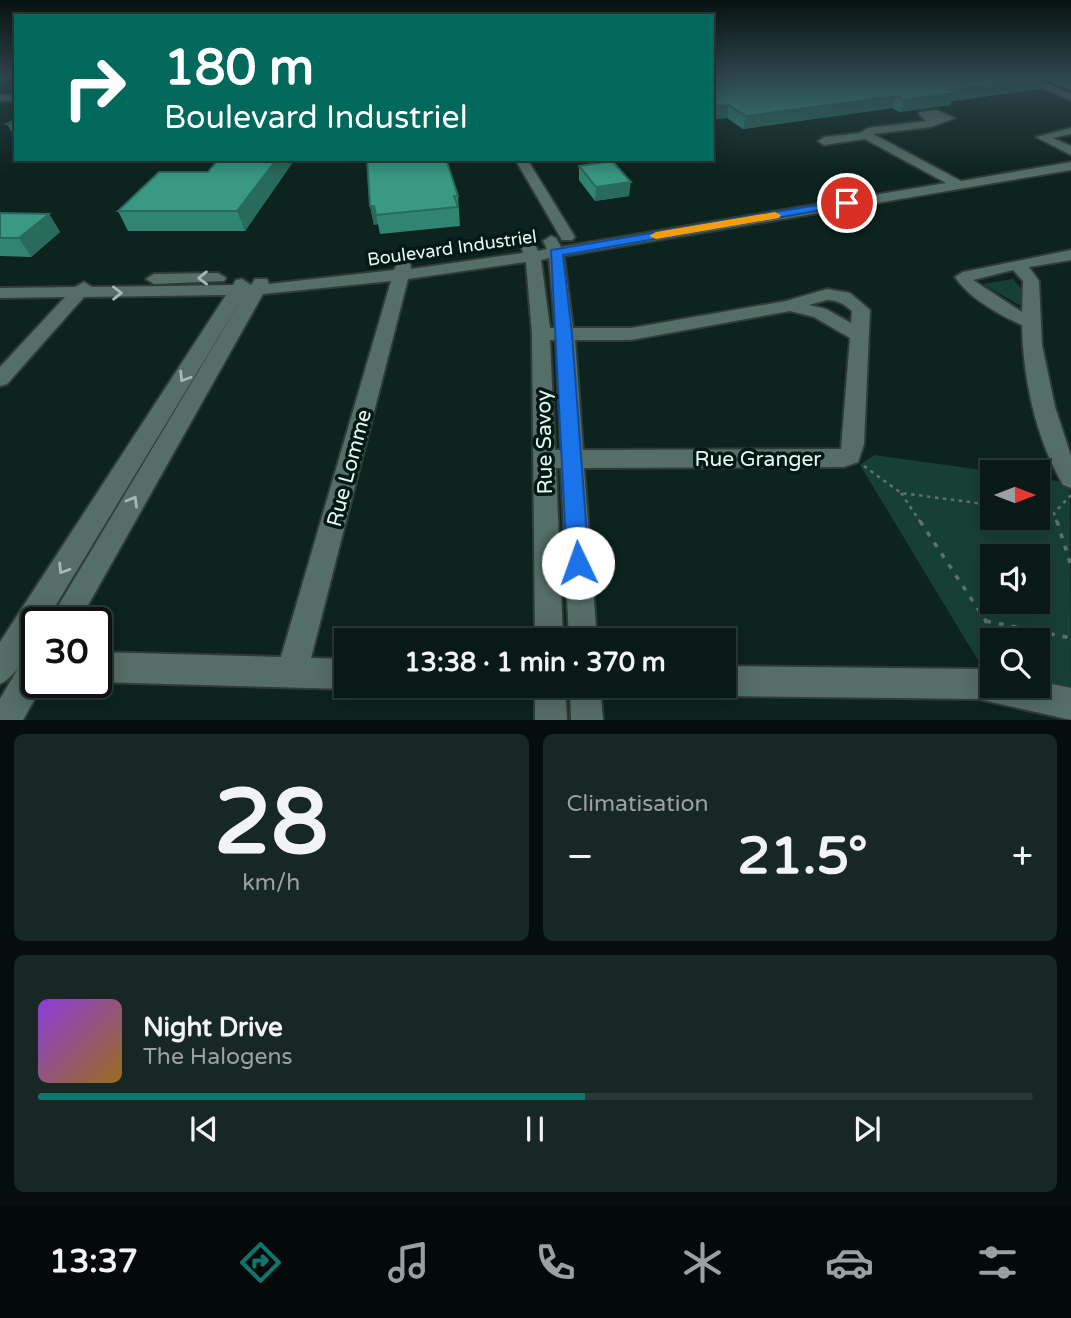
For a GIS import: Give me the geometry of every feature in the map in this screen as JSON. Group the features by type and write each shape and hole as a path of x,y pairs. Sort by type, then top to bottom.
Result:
{"street":[{"path":"824,141 948,120"},
{"path":"1070,153 1042,136 1071,131"},
{"path":"865,134 957,184"},
{"name":"Boulevard Industriel","path":"0,293 79,286 251,283 403,269 531,250 558,243 1070,153"},
{"path":"522,161 558,243"},
{"name":"Boulevard Industriel","path":"558,243 1071,166"},
{"name":"Rue Savoy","path":"558,243 582,628"},
{"name":"Rue Savoy","path":"531,250 541,334 549,628"},
{"path":"1031,322 1010,313 968,284 963,277 1071,255"},
{"path":"1016,265 1028,274 1031,281 1031,322 1036,361 1048,417 1062,463 1071,478"},
{"name":"Rue Lomme","path":"292,672 403,269"},
{"name":"Boulevard Industriel","path":"0,280 79,286"},
{"path":"1,667 144,440 251,283"},
{"path":"71,607 169,441 251,283"},
{"path":"0,362 79,286"},
{"path":"0,379 79,286"},
{"name":"Rue Granger","path":"541,334 631,334 790,306 820,313 859,335 853,444 850,456 837,460 544,459"},
{"path":"144,440 169,441"},
{"path":"1,667 21,666"},
{"path":"112,667 334,674"},
{"path":"736,681 978,684 1071,704"},
{"path":"5,719 21,692"},
{"path":"550,698 551,719"},
{"path":"586,698 587,719"}],"path":[{"path":"850,456 901,492 986,621 978,684"},
{"path":"901,492 980,503"},
{"path":"1054,513 1071,495"},
{"path":"1050,512 1054,513"},
{"path":"1054,513 1071,566"},
{"path":"986,621 1071,638"}],"green space":[{"path":"1013,279 1024,292 1021,306 983,284"},
{"path":"874,455 980,470 980,530 1050,530 1050,480 1070,483 1071,694 1050,689 1050,628 980,628 980,664 860,465"}],"building":[{"path":"735,109 802,109 746,116"},
{"path":"217,161 275,161 237,211 118,211 159,172 208,172"},
{"path":"367,161 447,161 458,196 454,196 458,207 376,215 374,206 370,206"},
{"path":"612,161 631,182 596,187 579,166"},
{"path":"0,213 49,214 19,238 0,238"}],"slow traffic":[{"path":"656,236 775,215"}],"route":[{"path":"578,563 565,334 556,252 847,203"}]}
